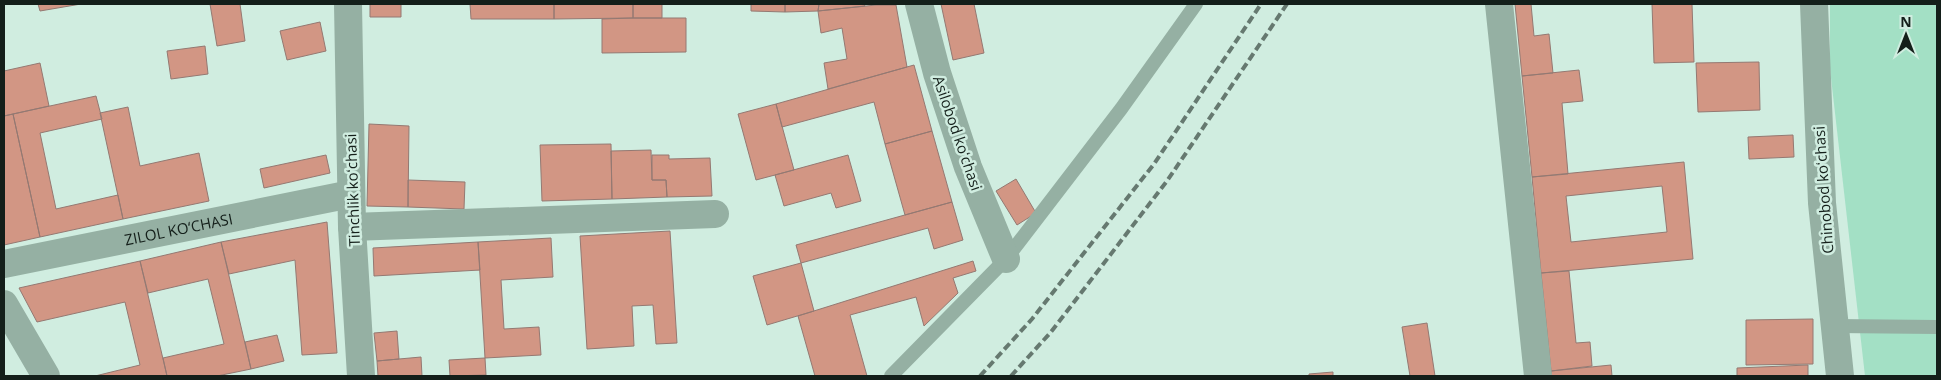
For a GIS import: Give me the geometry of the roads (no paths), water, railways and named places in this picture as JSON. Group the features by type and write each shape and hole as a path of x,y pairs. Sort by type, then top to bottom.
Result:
{"street":[{"name":"Tinchlik koʻchasi","path":"348,4 352,227 361,376"},
{"name":"Asilobod koʻchasi","path":"919,4 937,73 968,167 1006,259"},
{"path":"1499,4 1538,376"},
{"name":"Chinobod koʻchasi","path":"1814,4 1822,204 1840,376"},
{"name":"ZILOL KO‘CHASI","path":"4,264 351,194"},
{"path":"352,227 715,214"},
{"path":"4,304 46,376"}],"lane":[{"path":"891,376 1006,259 1121,109 1196,4"},
{"path":"1835,326 1937,327"}],"railway":[{"path":"980,376 1032,319 1154,164 1261,4"},
{"path":"1011,376 1051,332 1167,181 1287,4"}]}
